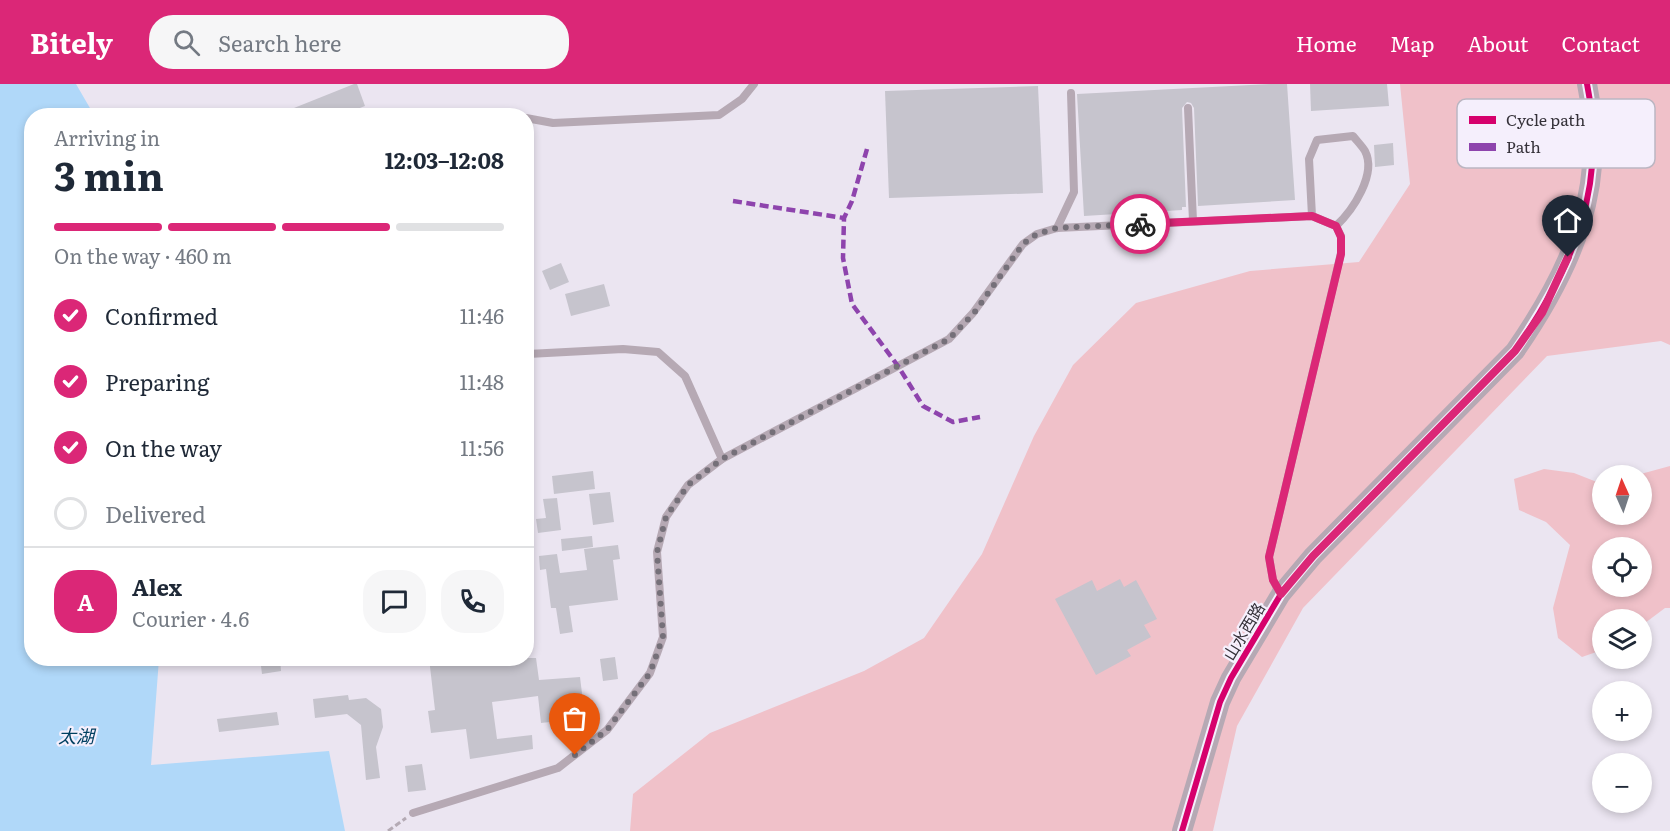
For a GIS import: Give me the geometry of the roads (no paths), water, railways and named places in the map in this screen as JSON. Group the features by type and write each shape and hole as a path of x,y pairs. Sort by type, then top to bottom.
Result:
{"street":[{"name":"山水西路","path":"1587,84 1589,99"},
{"name":"山水西路","path":"1182,831 1220,702 1231,678 1281,594 1313,556 1515,351 1542,313 1577,238 1589,197 1593,168"}],"lane":[{"path":"534,119 553,123 719,115 742,99 754,84"},
{"path":"1057,228 1074,192 1071,93"},
{"path":"1188,108 1193,221"},
{"path":"1312,216 1309,159 1317,140 1353,136 1366,152 1369,176 1348,216 1336,226"},
{"path":"412,813 558,768 607,730 650,673 663,637 657,552 666,517 688,485 722,459 949,339 974,313 1023,244 1037,234 1057,228 1312,216 1336,226 1341,237 1341,254 1269,557 1273,580 1281,594"},
{"path":"534,353 624,349 658,352 685,376 722,459"}],"water":[{"name":"太湖","path":"0,84 76,84 90,108 24,108 24,666 158,666 151,765 329,751 345,831 0,831"}]}
